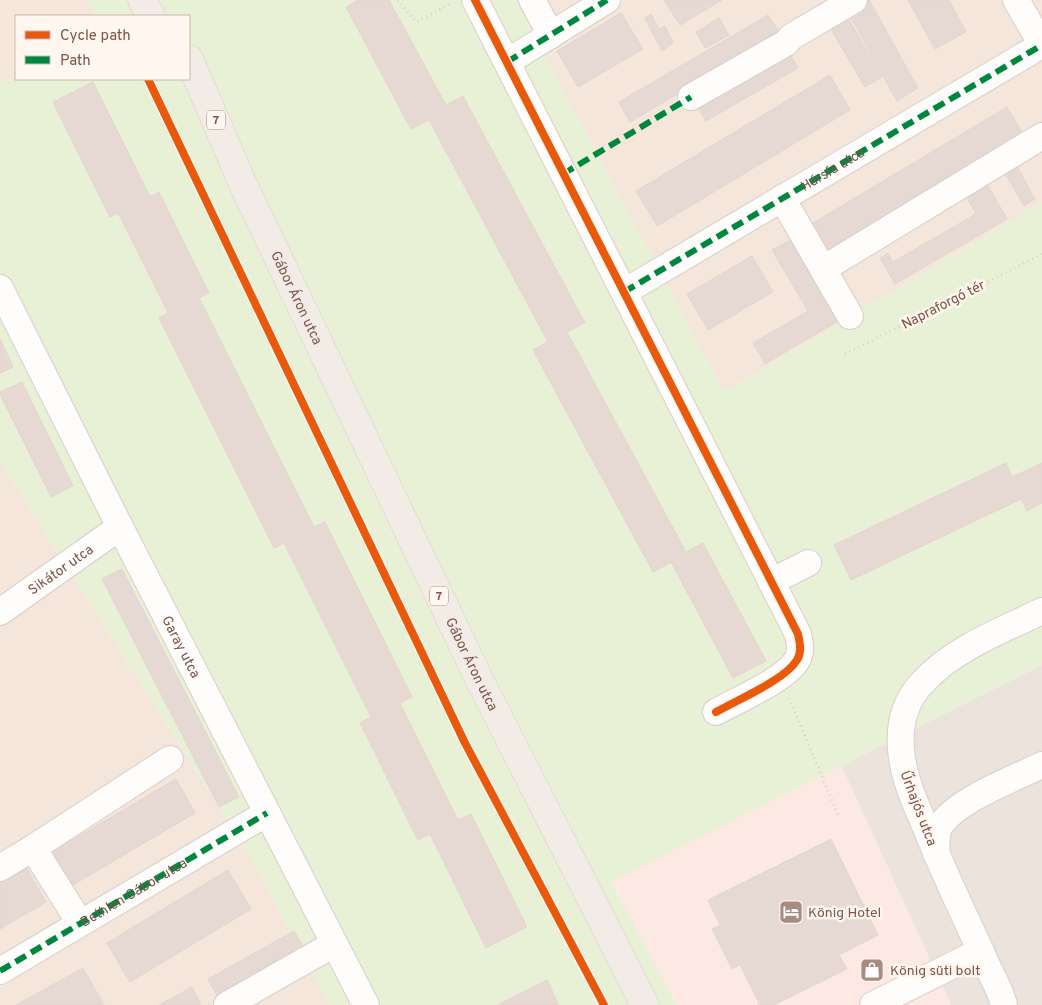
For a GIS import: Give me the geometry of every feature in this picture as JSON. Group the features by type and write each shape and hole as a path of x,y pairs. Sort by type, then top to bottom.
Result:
{"main road":[{"path":"142,0 150,15"},
{"path":"163,0 170,15"},
{"name":"Gábor Áron utca","path":"190,61 242,182 479,679 645,1005"},
{"name":"Gábor Áron utca","path":"187,80 242,182"}],"street":[{"path":"475,0 798,634 800,644 797,661 779,677 716,712"},
{"path":"532,0 551,34"},
{"path":"507,62 607,0"},
{"path":"691,97 786,43 791,38 854,0"},
{"path":"1016,0 1042,45"},
{"name":"Hársfa utca","path":"624,292 1042,45"},
{"path":"823,270 1042,136"},
{"path":"782,198 850,316"},
{"name":"Garay utca","path":"0,288 120,527 366,1005"},
{"name":"Sikátor utca","path":"0,612 120,527"},
{"path":"771,582 808,563"},
{"name":"Űrhajós utca","path":"1004,1005 936,854 910,791 903,768 900,748 903,713 922,683 938,668 980,641 1042,611"},
{"path":"0,868 170,759"},
{"path":"936,854 938,831 954,810 972,799 1042,765"},
{"name":"Bethlen Gábor utca","path":"0,971 267,814"},
{"path":"33,848 80,923"},
{"path":"227,1005 334,944"},
{"path":"873,1005 981,951"}],"path":[{"path":"398,0 416,22 457,0"},
{"path":"779,677 838,815"}],"shaded area":[{"path":"0,0 86,0 95,15 15,15 15,76 0,85"},
{"path":"515,0 1042,0 1042,202 724,392"},
{"path":"0,462 245,848 329,1005 0,1005"},
{"path":"1042,665 1042,1005 951,1005 841,765"},
{"path":"841,765 951,1005 677,1005 610,882"}],"green space":[{"path":"86,0 515,0 724,392 1042,202 1042,665 611,882 677,1005 329,1005 245,848 0,462 0,85 15,76 15,80 190,80 190,15 95,15"}],"building":[{"path":"358,0 389,0 446,105 463,96 585,323 567,332 686,552 703,543 766,661 733,678 671,562 653,572 533,350 548,342 429,120 411,129 346,7"},
{"path":"664,0 722,0 680,25"},
{"path":"862,0 869,0 918,88 897,101 846,9"},
{"path":"908,0 949,0 966,32 935,49"},
{"path":"844,11 882,77 865,87 826,21"},
{"path":"621,13 643,49 578,87 557,51"},
{"path":"651,14 659,29 665,26 673,43 662,51 645,18"},
{"path":"768,15 780,34 630,122 619,102"},
{"path":"719,18 729,35 705,48 696,32"},
{"path":"788,51 798,68 706,121 696,104"},
{"path":"830,75 850,110 657,226 636,191"},
{"path":"93,82 150,197 159,192 209,293 199,298 314,527 325,522 412,697 400,703 458,820 471,814 527,927 486,948 430,834 418,840 360,723 371,717 284,543 274,548 159,318 168,313 118,213 110,217 53,102"},
{"path":"1007,107 1026,139 829,257 810,225"},
{"path":"1015,163 1035,199 1024,206 1003,170"},
{"path":"987,184 1007,219 895,284 880,258 888,253 893,262 976,214 966,196"},
{"path":"790,240 838,321 765,364 753,343 808,311 772,250"},
{"path":"752,256 773,292 708,330 687,294"},
{"path":"0,339 13,367 0,373"},
{"path":"22,382 73,486 51,497 0,394 0,392"},
{"path":"1006,463 1012,477 1042,463 1042,503 1027,511 1021,499 851,580 834,545"},
{"path":"122,569 239,797 219,807 102,579"},
{"path":"176,779 195,813 66,889 47,855"},
{"name":"König Hotel","path":"831,839 878,935 839,955 847,969 774,1005 760,1005 740,965 732,969 712,929 720,925 708,900"},
{"path":"26,867 46,902 0,929 0,882"},
{"path":"228,870 251,909 130,982 107,943"},
{"path":"294,931 304,948 218,997 208,979"},
{"path":"83,968 104,1005 16,1005"},
{"path":"547,980 559,1005 497,1005"},
{"path":"192,987 201,1005 159,1005"}],"marked path":[{"path":"507,62 607,0"},
{"path":"624,292 1042,45"},
{"path":"563,174 691,97"},
{"path":"0,971 267,813"}],"cycle path":[{"path":"475,0 798,634 800,654 791,667 772,682 716,712"},
{"path":"148,80 465,743 604,1005"}],"place":[{"name":"König Hotel","path":"791,912"},
{"name":"König süti bolt","path":"872,970"}]}
